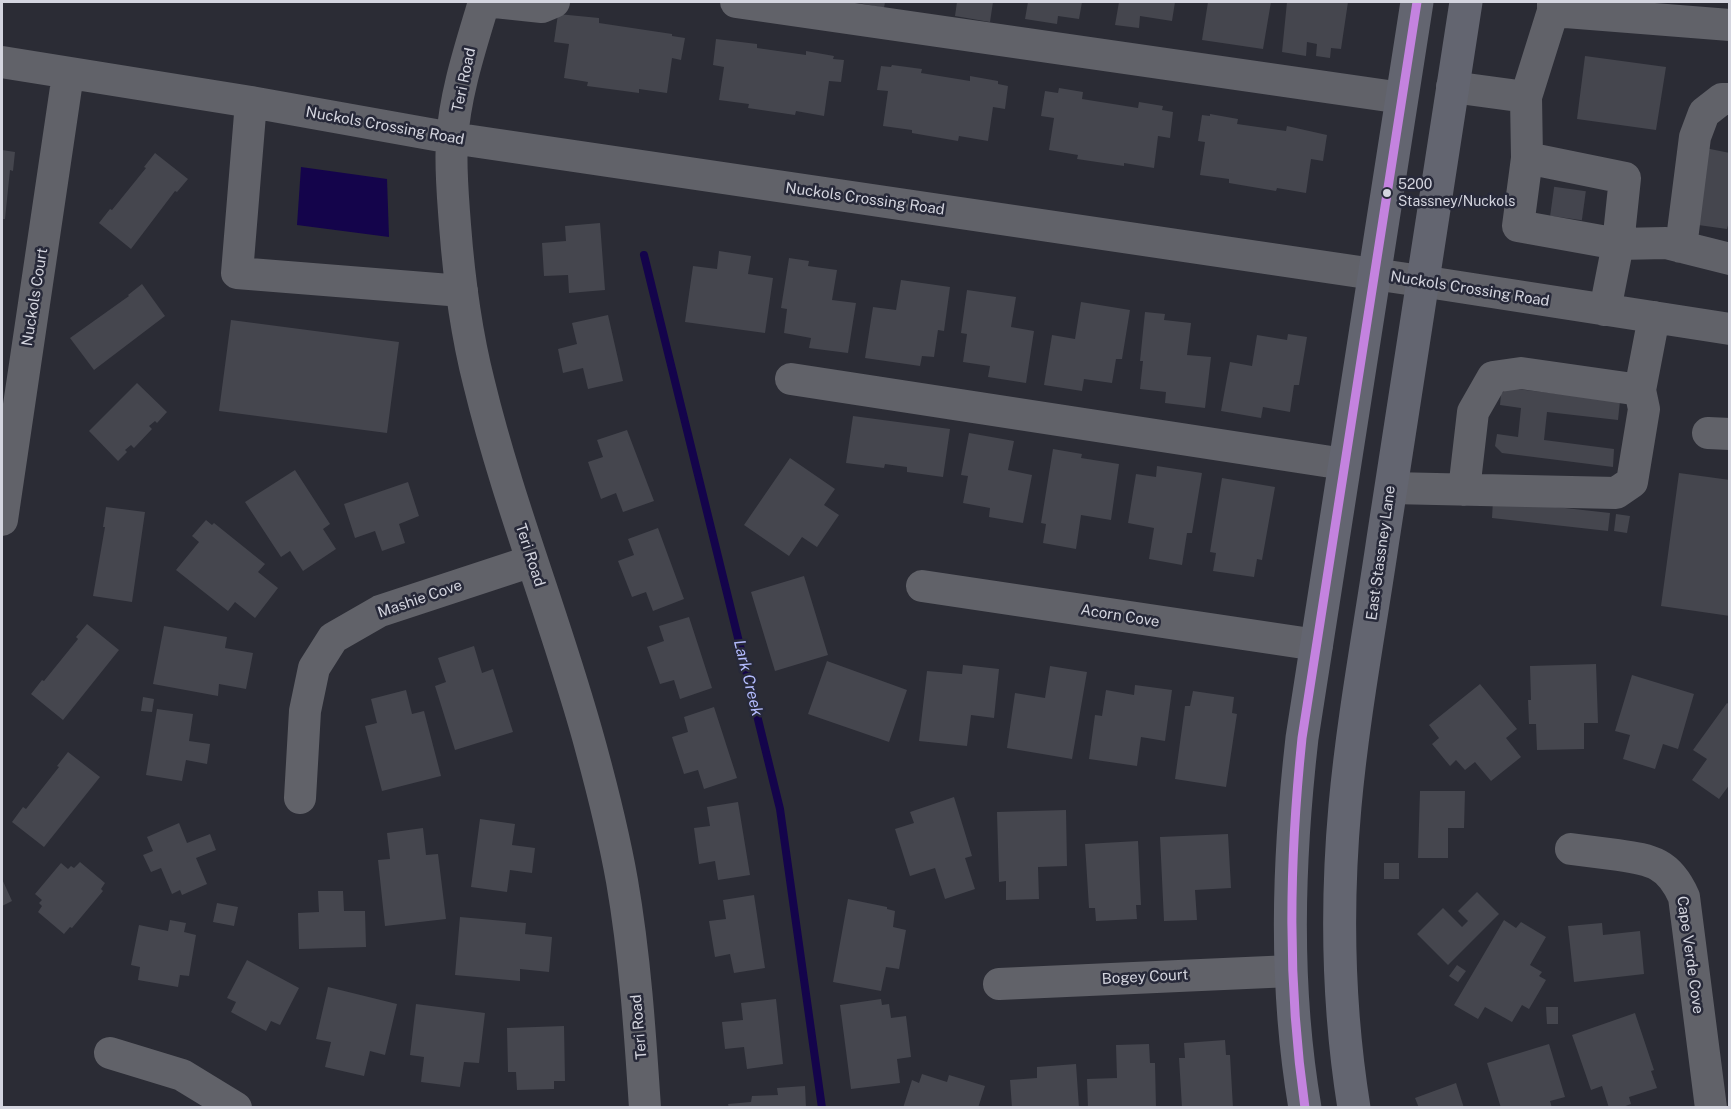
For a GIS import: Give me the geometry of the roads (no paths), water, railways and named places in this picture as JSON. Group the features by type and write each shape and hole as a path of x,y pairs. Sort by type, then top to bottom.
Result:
{"main road":[{"path":"1305,1107 1296,1039 1291,971 1291,863 1295,801 1302,738 1417,2"},
{"name":"East Stassney Lane","path":"1354,1107 1344,1034 1341,982 1341,861 1345,804 1421,281 1466,2"}],"street":[{"name":"Teri Road","path":"484,2 464,71 452,138 452,191 462,291 478,383 587,733 608,813 622,883 632,953 645,1107"},
{"path":"495,2 542,7 555,2"},
{"path":"736,2 1402,98"},
{"path":"1605,310 1618,244 1625,178 1518,226 1527,158 1526,97 1553,6 1730,25"},
{"name":"Nuckols Crossing Road","path":"2,62 251,102 452,138 1375,274 1730,329"},
{"name":"Nuckols Court","path":"2,520 68,74"},
{"path":"1452,87 1526,97"},
{"path":"1681,247 1695,137 1704,113 1722,99 1730,99"},
{"path":"251,102 237,273 462,291"},
{"path":"1527,158 1568,202 1618,244 1666,243 1730,259"},
{"path":"1390,488 1616,493 1632,482 1644,409 1640,390 1654,317"},
{"path":"1464,490 1473,411 1493,377 1521,373 1640,390"},
{"path":"791,379 1344,465"},
{"name":"Mashie Cove","path":"300,798 305,711 314,668 333,638 380,611 532,561"},
{"name":"Acorn Cove","path":"922,586 1317,645"},
{"name":"Cape Verde Cove","path":"1571,849 1648,859 1669,872 1678,885 1684,897 1711,1107"},
{"name":"Bogey Court","path":"999,984 1291,971"},
{"path":"110,1053 182,1075 236,1107"}],"waterway":[{"name":"Lark Creek","path":"644,255 780,809 822,1108"}],"tunnel":[{"path":"1566,218 1570,189"}],"place":[{"name":"5200 Stassney/Nuckols","path":"1387,193"}]}
